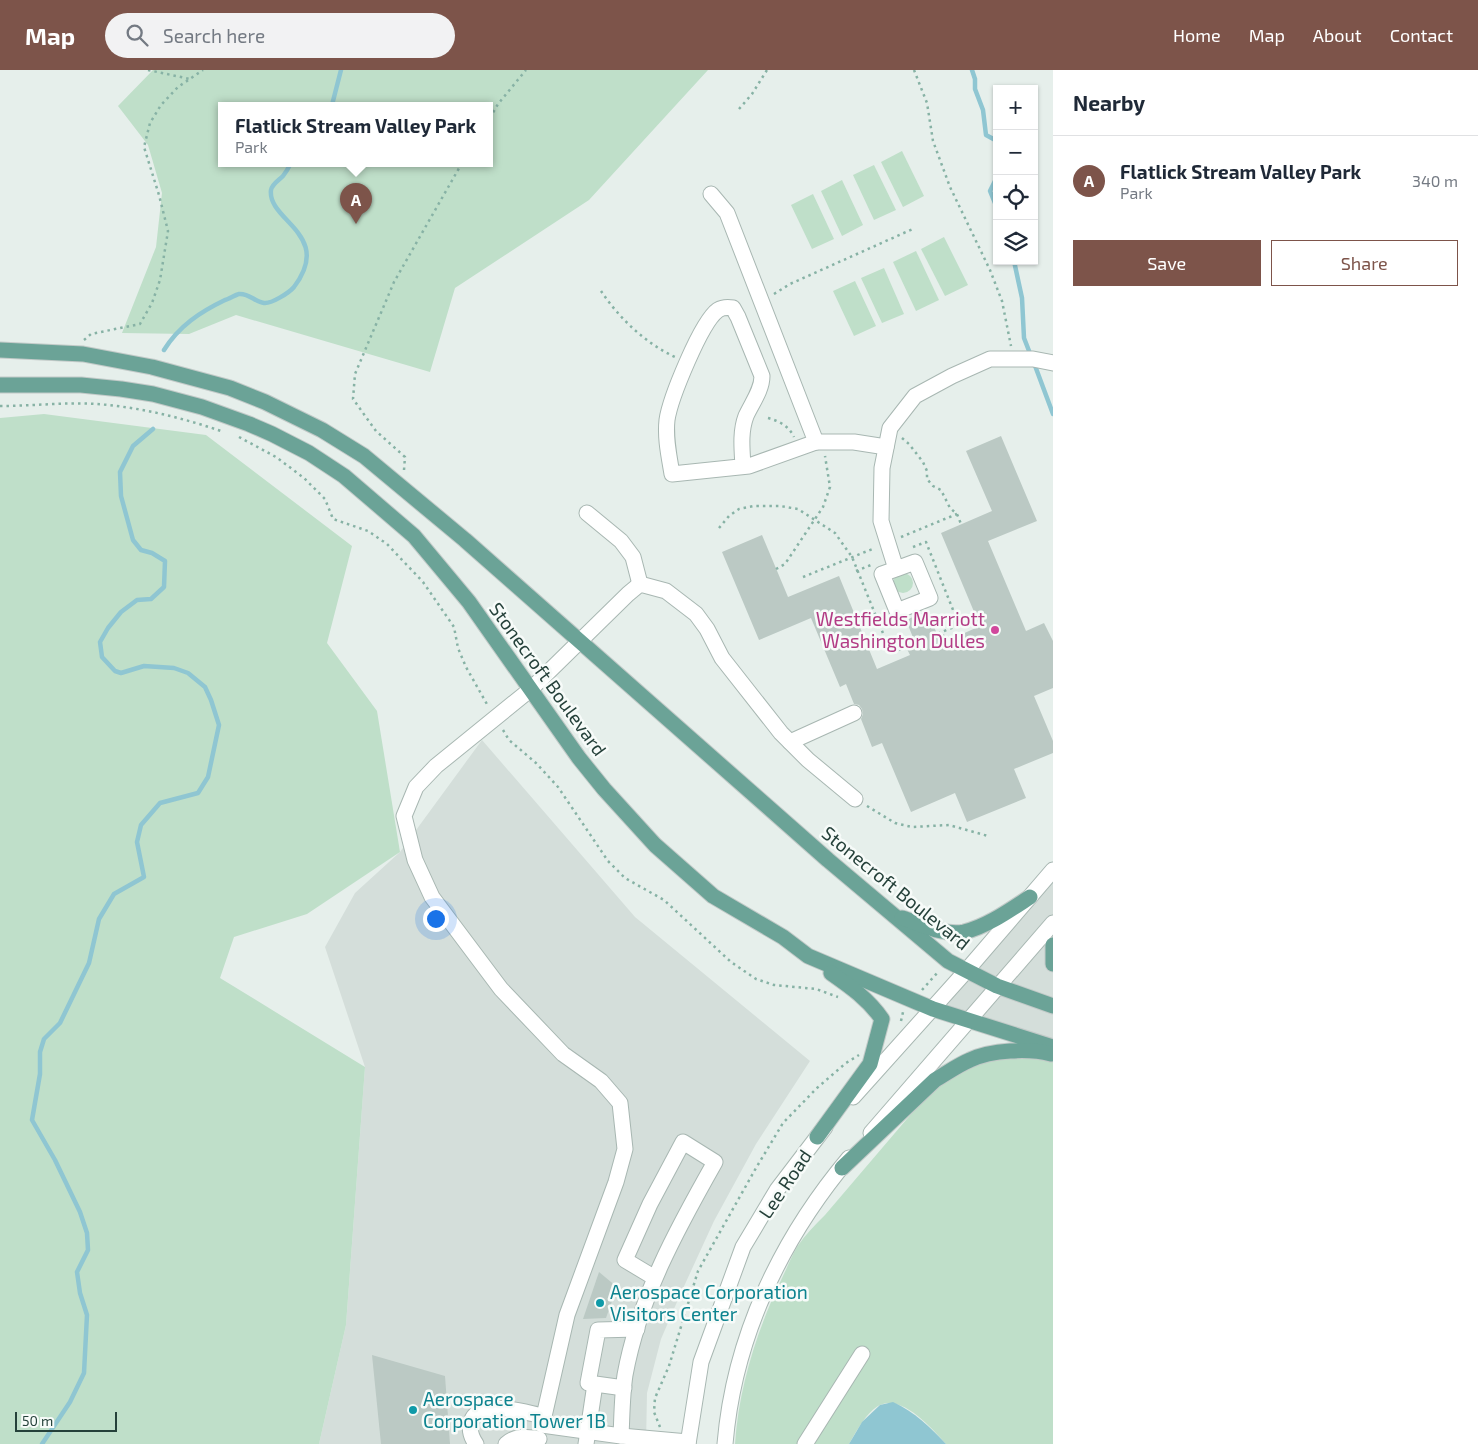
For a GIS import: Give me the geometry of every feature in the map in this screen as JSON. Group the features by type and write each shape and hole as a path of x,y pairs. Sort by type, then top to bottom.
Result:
{"main road":[{"name":"Stonecroft Boulevard","path":"0,350 83,354 152,366 230,388 265,402 322,430 364,456 465,540 820,854 948,960 997,986 1053,1006"},
{"name":"Stonecroft Boulevard","path":"0,386 81,385 153,394 202,407 249,424 309,453 344,476 414,536 469,602 579,758 625,813 655,845 713,896 783,937 808,956 933,1009 1053,1047"},
{"path":"893,915 942,931 963,932 1001,915 1030,897"},
{"path":"1053,945 1053,964"},
{"path":"808,956 864,996 874,1006 882,1019 870,1064 817,1137"},
{"path":"842,1168 936,1080 952,1069 972,1059 991,1054 1032,1051 1053,1054"}],"street":[{"path":"711,194 727,213 818,442"},
{"path":"743,466 742,428 762,382 762,376 738,317 733,308 726,307 713,314 688,362 668,419 666,436 672,474 743,466 758,463 799,447 818,442 854,442 886,446"},
{"path":"896,569 880,521 882,468 890,428 915,396 952,376 990,359 1033,359 1053,363"},
{"path":"588,514 621,541 632,557 640,584"},
{"path":"539,1435 567,1316 616,1182 625,1148 620,1103 601,1081 563,1054 501,989 432,898 415,860 404,816 416,787 436,766 531,689 640,584"},
{"path":"640,584 666,591 696,614 707,629 722,658 776,726 808,760 855,799"},
{"path":"790,742 854,713"},
{"name":"Lee Road","path":"688,1443 701,1362 743,1247 777,1190 817,1137 933,1009 1053,870"},
{"name":"Lee Road","path":"725,1444 730,1405 739,1365 767,1284 809,1210 967,1020 1053,923"},
{"path":"620,1436 625,1377 637,1329 655,1278 681,1221 715,1162 683,1142 650,1204 625,1260 655,1278"},
{"path":"624,1388 588,1383 598,1330 637,1329"},
{"path":"805,1444 862,1354"},
{"path":"587,1438 595,1384"},
{"path":"476,1444 470,1434 470,1424 473,1416 478,1411 487,1408 498,1408 539,1435"},
{"path":"506,1444 512,1439 539,1435 587,1438 620,1436 688,1443"}],"path":[{"path":"148,70 190,79"},
{"path":"83,354 84,339 90,334 140,324 152,302 160,280 168,231 144,147 150,123 161,105 178,87 203,70"},
{"path":"493,113 526,70"},
{"path":"739,109 768,70"},
{"path":"914,70 927,103 933,141 950,187 990,270 1002,301 1014,359"},
{"path":"402,487 405,457 376,431 353,399 355,374 394,282 460,167"},
{"path":"761,300 790,284 915,228"},
{"path":"600,291 611,305 647,341 660,350 688,362"},
{"path":"0,406 105,405 144,410 188,420 228,433"},
{"path":"768,418 778,421 791,430 799,447"},
{"path":"237,436 276,457 304,478 325,499 333,519 368,531 387,544 423,582 454,627 458,648 466,667 509,740 536,763 558,787 608,861 625,878 664,900 732,962 756,979 774,985 816,989 842,998"},
{"path":"901,438 909,444 923,462 927,479 933,486 941,490 950,508 957,514 961,524"},
{"path":"776,569 785,564 823,507 830,487 827,462 818,442"},
{"path":"719,528 729,516 739,509 754,506 780,506 798,509 835,533 852,557 891,653 916,643"},
{"path":"855,799 894,823 912,827 949,825 988,836"},
{"path":"921,991 940,969"},
{"path":"900,1021 903,1012"}],"shaded area":[{"path":"482,740 635,917 810,1061 756,1144 714,1221 661,1339 647,1393 646,1444 319,1444 346,1325 365,1067 325,947 355,893 400,852"},
{"path":"1053,875 1053,1043 933,1009"}],"green space":[{"path":"153,70 708,70 589,200 455,288 430,372 236,315 189,334 122,333 156,247 162,193 148,145 118,106"},
{"path":"902,151 924,196 903,207 881,162"},
{"path":"874,165 896,210 874,220 853,175"},
{"path":"842,180 863,225 842,236 821,191"},
{"path":"813,194 834,239 812,249 791,205"},
{"path":"944,237 968,285 945,296 921,249"},
{"path":"916,251 939,300 916,311 893,262"},
{"path":"884,268 904,314 882,323 861,278"},
{"path":"855,281 876,326 854,336 833,291"},
{"path":"44,414 206,435 352,546 327,643 377,711 400,852 307,914 234,937 220,978 365,1067 346,1325 319,1444 0,1444 0,418"},
{"path":"903,573 910,576 913,583 910,590 903,593 896,590 893,583 896,576"},
{"path":"997,1058 1036,1058 1053,1061 1053,1444 946,1444 916,1415 898,1404 889,1403 880,1405 871,1412 862,1422 849,1444 735,1444 745,1380 757,1338 797,1247 929,1093 958,1070"}],"water":[{"path":"893,1402 922,1420 946,1444 849,1444 862,1422 880,1405"}],"building":[{"name":"Westfields Marriott Washington Dulles","path":"1001,436 1037,521 988,541 1026,631 1044,623 1053,641 1053,688 1034,696 1053,741 1053,753 1014,769 1026,798 967,822 955,793 911,812 882,743 872,747 861,719 862,709 859,705 854,704 846,684 840,687 811,618 759,640 722,552 762,535 788,597 839,576 877,669 910,655 907,649 916,645 906,620 927,611 938,636 944,634 947,641 980,626 941,533 992,511 966,451"},
{"name":"Aerospace Corporation Visitors Center","path":"599,1272 617,1287 606,1318 583,1319"},
{"name":"Aerospace Corporation Tower 1B","path":"372,1355 445,1376 450,1444 381,1444"}],"waterway":[{"path":"333,102 341,70"},
{"path":"972,70 975,79 975,89 983,110 986,135 993,139"},
{"path":"164,350 176,334 191,320 225,300 243,294 267,303 280,298 294,287 304,269 307,254 303,241 296,230 272,201 271,190 289,167"},
{"path":"993,185 990,191 993,198"},
{"path":"1015,265 1022,298 1024,338 1031,356"},
{"path":"1034,363 1053,414"},
{"path":"42,1444 70,1402 84,1373 87,1315 80,1293 77,1272 88,1250 87,1233 80,1212 55,1160 32,1120 40,1074 40,1052 44,1039 60,1023 89,963 99,919 114,894 144,877 137,842 141,825 160,803 198,793 208,777 219,725 205,687 188,673 174,668 144,666 121,673 115,671 102,657 100,642 121,612 137,600 151,599 164,587 165,561 152,553 141,550 133,540 121,496 120,472 133,446 153,429"}],"place":[{"name":"Flatlick Stream Valley Park","path":"356,224"},
{"name":"Westfields Marriott Washington Dulles","path":"995,630"},
{"name":"Aerospace Corporation Visitors Center","path":"600,1303"},
{"name":"Aerospace Corporation Tower 1B","path":"413,1410"}]}
